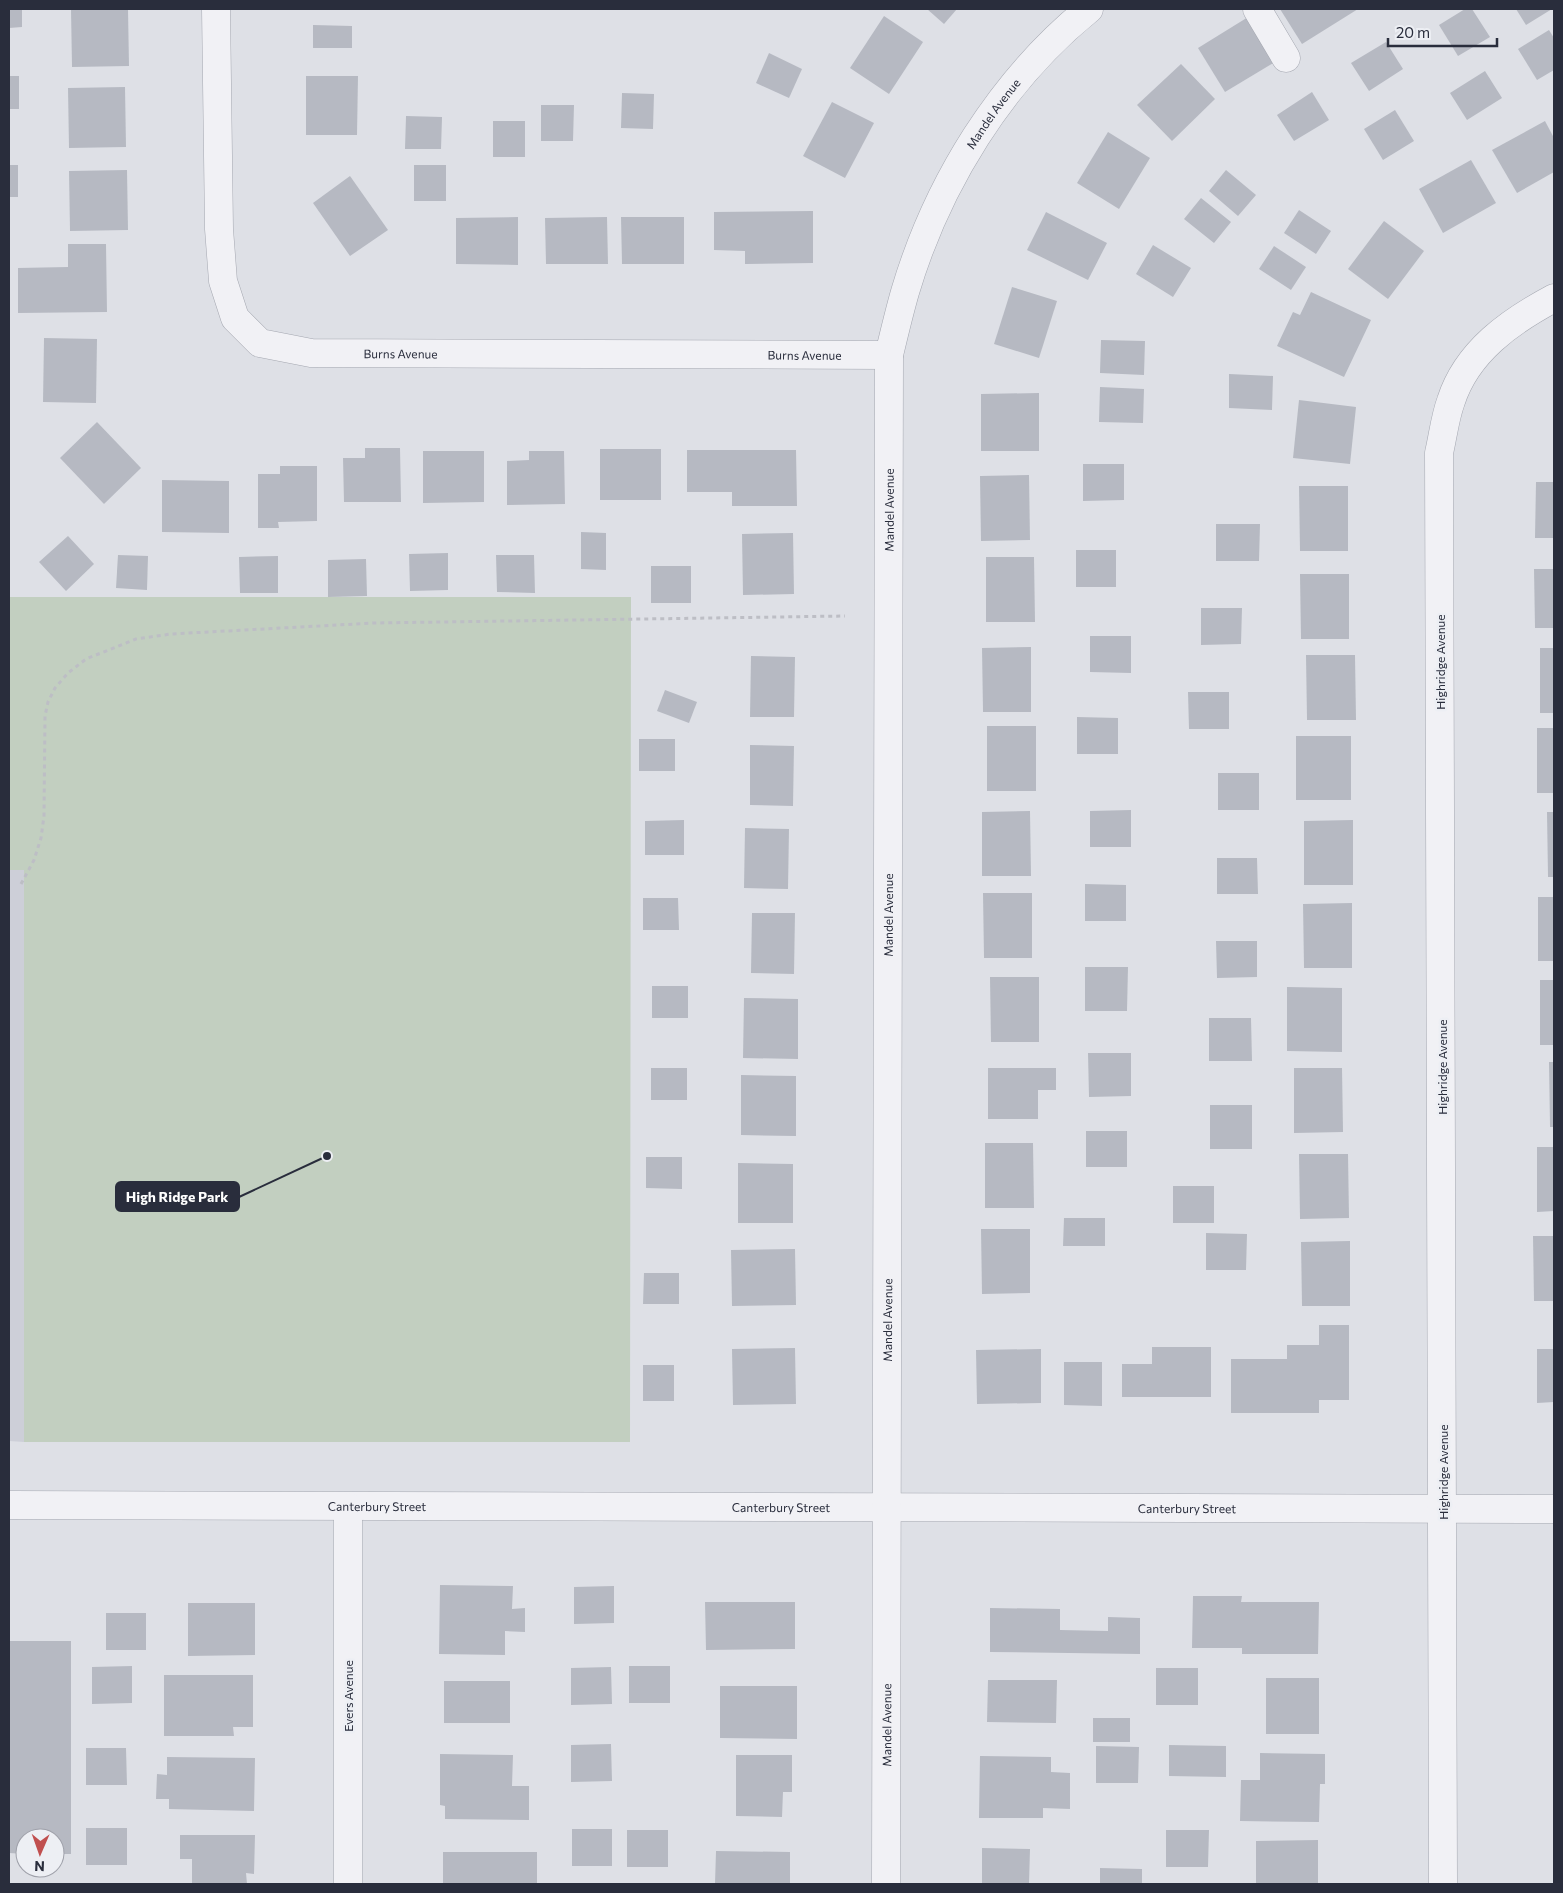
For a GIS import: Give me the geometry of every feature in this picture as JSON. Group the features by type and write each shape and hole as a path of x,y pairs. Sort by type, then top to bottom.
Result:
{"street":[{"name":"Burns Avenue","path":"216,9 219,229 223,281 235,318 260,343 311,353 888,355"},
{"name":"Mandel Avenue","path":"886,1884 888,355 908,283 924,239 952,177 976,136 1013,87 1066,28 1090,9"},
{"path":"1257,9 1286,58"},
{"name":"Highridge Avenue","path":"1444,1884 1439,453 1451,400 1468,366 1494,336 1554,298"},
{"name":"Canterbury Street","path":"9,1505 348,1507 1444,1507 1554,1509"},
{"name":"Evers Avenue","path":"348,1507 348,1884"}],"path":[{"path":"21,884 34,860 41,838 44,816 45,716 48,702 68,673 86,659 136,639 180,633 374,623 844,616"}],"shaded area":[{"path":"9,870 24,870 24,1442 9,1441"}],"green space":[{"path":"9,597 631,597 630,1442 24,1442 24,870 9,870"}],"building":[{"path":"9,9 22,9 22,27 9,28"},
{"path":"71,9 128,9 129,66 72,67"},
{"path":"927,9 957,9 944,24"},
{"path":"1280,9 1358,9 1302,44"},
{"path":"1465,9 1472,9 1490,37 1458,56 1439,25"},
{"path":"1516,9 1552,9 1526,25"},
{"path":"1253,14 1280,59 1225,92 1198,48"},
{"path":"884,16 923,42 889,94 850,68"},
{"path":"313,25 352,26 352,48 313,48"},
{"path":"1549,30 1554,38 1554,70 1537,80 1518,49"},
{"path":"1386,42 1403,69 1369,91 1351,63"},
{"path":"769,53 802,69 789,98 756,83"},
{"path":"1181,64 1215,99 1172,141 1137,105"},
{"path":"1485,71 1502,98 1467,120 1450,93"},
{"path":"9,76 19,76 19,109 9,109"},
{"path":"306,76 358,76 357,135 306,135"},
{"path":"125,87 126,147 69,148 68,88"},
{"path":"1312,92 1329,120 1294,141 1277,115"},
{"path":"622,93 654,94 653,129 621,128"},
{"path":"832,102 874,123 845,178 803,156"},
{"path":"541,105 574,105 573,141 541,141"},
{"path":"1395,110 1414,141 1383,160 1364,129"},
{"path":"406,116 442,117 441,149 405,149"},
{"path":"493,121 525,121 525,157 493,157"},
{"path":"1545,121 1554,138 1554,172 1517,193 1492,150"},
{"path":"1108,132 1150,158 1119,209 1077,183"},
{"path":"1471,160 1496,203 1443,233 1419,189"},
{"path":"9,165 18,165 18,197 9,197"},
{"path":"414,165 446,165 446,201 414,201"},
{"path":"127,170 128,230 70,231 69,171"},
{"path":"1226,170 1256,195 1238,216 1209,191"},
{"path":"350,176 388,230 350,256 313,203"},
{"path":"1201,198 1231,222 1214,243 1184,219"},
{"path":"1299,210 1331,231 1316,254 1284,233"},
{"path":"813,211 813,263 745,264 745,251 714,250 714,212"},
{"path":"1046,212 1107,243 1088,280 1027,250"},
{"path":"518,217 518,265 456,264 456,218"},
{"path":"607,217 608,264 546,264 545,218"},
{"path":"621,217 684,217 684,264 622,264"},
{"path":"1384,221 1424,251 1388,299 1348,269"},
{"path":"68,244 106,244 107,312 18,313 18,268 68,267"},
{"path":"1153,245 1191,268 1173,297 1136,274"},
{"path":"1274,246 1306,267 1291,290 1259,269"},
{"path":"1012,287 1057,301 1039,358 994,344"},
{"path":"1311,292 1371,320 1344,377 1277,346 1293,312 1300,315"},
{"path":"44,338 97,339 96,403 43,402"},
{"path":"1101,340 1145,341 1144,375 1100,373"},
{"path":"1229,374 1273,376 1272,410 1229,408"},
{"path":"1100,387 1144,389 1143,423 1099,422"},
{"path":"1039,393 1039,451 981,451 981,394"},
{"path":"1299,400 1356,407 1350,464 1293,458"},
{"path":"97,422 141,468 104,504 60,458"},
{"path":"365,448 400,448 401,502 344,502 343,458 365,458"},
{"path":"600,449 661,449 661,500 600,500"},
{"path":"687,450 796,450 797,506 732,506 732,492 687,492"},
{"path":"423,451 484,451 484,502 423,503"},
{"path":"529,451 564,451 565,504 507,505 507,461 529,460"},
{"path":"1083,464 1124,464 1124,500 1083,501"},
{"path":"280,466 317,466 317,521 278,522 279,528 258,528 258,474 280,474"},
{"path":"1029,475 1030,540 981,541 980,476"},
{"path":"162,480 229,481 229,533 162,532"},
{"path":"1536,482 1554,482 1554,538 1535,538"},
{"path":"1299,486 1348,486 1348,551 1300,551"},
{"path":"1216,524 1260,524 1259,561 1216,561"},
{"path":"581,532 606,533 606,570 581,569"},
{"path":"793,533 794,594 743,595 742,534"},
{"path":"68,536 94,564 66,591 39,562"},
{"path":"1076,550 1116,550 1116,587 1076,587"},
{"path":"448,553 448,590 410,591 409,554"},
{"path":"118,555 148,556 147,590 116,588"},
{"path":"496,555 534,555 535,593 497,592"},
{"path":"278,556 278,593 240,593 239,557"},
{"path":"986,557 1034,557 1035,622 986,622"},
{"path":"366,559 367,596 328,597 328,560"},
{"path":"651,566 691,566 691,603 651,603"},
{"path":"1534,569 1554,569 1554,628 1535,628"},
{"path":"1300,574 1349,574 1349,639 1301,639"},
{"path":"1201,608 1242,608 1241,644 1201,645"},
{"path":"1090,636 1131,636 1131,673 1090,672"},
{"path":"1031,647 1031,712 983,712 982,648"},
{"path":"1540,648 1554,648 1554,713 1540,713"},
{"path":"1306,655 1355,655 1356,720 1307,720"},
{"path":"751,656 795,657 794,717 750,717"},
{"path":"665,690 697,702 689,723 657,711"},
{"path":"1188,692 1229,692 1229,729 1189,729"},
{"path":"1077,717 1118,718 1118,754 1077,754"},
{"path":"987,726 1036,726 1036,791 987,791"},
{"path":"1537,728 1554,728 1554,793 1537,793"},
{"path":"1296,736 1351,736 1351,800 1296,800"},
{"path":"639,739 675,739 675,771 639,771"},
{"path":"750,745 794,746 793,806 750,805"},
{"path":"1218,773 1259,773 1259,810 1218,810"},
{"path":"1131,810 1131,847 1090,847 1090,811"},
{"path":"1030,811 1031,876 982,876 982,812"},
{"path":"1547,812 1554,812 1554,877 1548,877"},
{"path":"684,820 684,855 645,855 645,821"},
{"path":"1353,820 1353,885 1304,885 1304,821"},
{"path":"745,828 789,829 788,889 744,888"},
{"path":"1217,858 1257,858 1258,894 1217,894"},
{"path":"1085,884 1126,885 1126,921 1085,921"},
{"path":"983,893 1032,893 1032,958 984,958"},
{"path":"1538,897 1554,897 1554,961 1538,961"},
{"path":"643,898 678,898 679,930 643,930"},
{"path":"1352,903 1352,968 1304,968 1303,904"},
{"path":"752,913 795,913 794,974 751,973"},
{"path":"1216,941 1257,941 1257,977 1217,978"},
{"path":"1085,967 1128,967 1127,1011 1085,1011"},
{"path":"990,977 1039,977 1039,1042 991,1042"},
{"path":"1540,980 1554,980 1554,1045 1540,1045"},
{"path":"652,986 688,986 688,1018 652,1018"},
{"path":"1287,987 1342,988 1342,1052 1287,1051"},
{"path":"744,998 798,999 798,1059 743,1058"},
{"path":"1209,1018 1251,1018 1252,1061 1209,1061"},
{"path":"1088,1053 1131,1053 1131,1096 1089,1097"},
{"path":"1549,1062 1554,1062 1554,1127 1550,1127"},
{"path":"651,1068 687,1068 687,1100 651,1100"},
{"path":"988,1068 1056,1068 1056,1090 1038,1090 1038,1119 988,1119"},
{"path":"1294,1068 1342,1068 1343,1132 1294,1133"},
{"path":"741,1075 796,1076 796,1136 741,1135"},
{"path":"1210,1105 1252,1105 1252,1149 1210,1149"},
{"path":"1086,1131 1127,1131 1127,1167 1086,1167"},
{"path":"985,1143 1033,1143 1034,1208 985,1208"},
{"path":"1537,1147 1554,1147 1554,1211 1537,1212"},
{"path":"1299,1154 1348,1154 1349,1218 1300,1219"},
{"path":"646,1157 682,1157 682,1189 646,1188"},
{"path":"738,1163 793,1164 793,1223 738,1223"},
{"path":"1173,1186 1214,1186 1214,1223 1173,1223"},
{"path":"1064,1218 1105,1218 1105,1246 1063,1246"},
{"path":"981,1229 1030,1229 1030,1293 982,1294"},
{"path":"1206,1233 1247,1234 1246,1270 1206,1270"},
{"path":"1533,1236 1554,1236 1554,1301 1534,1301"},
{"path":"1350,1241 1350,1306 1302,1306 1301,1242"},
{"path":"795,1249 796,1305 732,1306 731,1250"},
{"path":"644,1273 679,1273 679,1304 643,1304"},
{"path":"1319,1325 1349,1325 1349,1400 1319,1400 1319,1413 1231,1413 1231,1359 1287,1359 1287,1345 1319,1345"},
{"path":"1152,1347 1211,1347 1211,1397 1122,1397 1122,1364 1152,1364"},
{"path":"795,1348 796,1404 733,1405 732,1349"},
{"path":"1041,1349 1041,1403 977,1404 976,1350"},
{"path":"1537,1349 1554,1349 1554,1402 1537,1403"},
{"path":"1064,1362 1102,1362 1102,1406 1064,1405"},
{"path":"643,1365 674,1365 674,1401 643,1401"},
{"path":"440,1585 513,1586 512,1609 525,1608 525,1632 505,1631 505,1655 439,1654"},
{"path":"614,1586 614,1623 574,1624 574,1587"},
{"path":"1193,1596 1242,1596 1241,1602 1319,1602 1318,1654 1242,1654 1242,1648 1192,1648"},
{"path":"705,1602 795,1602 795,1649 706,1650"},
{"path":"188,1603 255,1603 255,1655 188,1656"},
{"path":"990,1608 1060,1609 1060,1630 1108,1631 1108,1617 1140,1618 1140,1654 990,1652"},
{"path":"106,1613 146,1613 146,1650 106,1650"},
{"path":"9,1641 71,1641 71,1854 65,1854 65,1828 15,1828 15,1853 9,1853"},
{"path":"132,1666 132,1703 92,1704 92,1667"},
{"path":"629,1666 670,1666 670,1703 629,1703"},
{"path":"611,1667 612,1704 571,1705 571,1668"},
{"path":"1156,1668 1198,1668 1198,1705 1156,1705"},
{"path":"164,1675 253,1675 253,1727 233,1727 234,1736 164,1736"},
{"path":"1266,1678 1319,1678 1319,1734 1266,1734"},
{"path":"988,1680 1057,1680 1056,1723 987,1722"},
{"path":"444,1681 510,1681 510,1723 444,1723"},
{"path":"720,1686 797,1686 797,1739 720,1738"},
{"path":"1093,1718 1130,1718 1130,1742 1093,1742"},
{"path":"611,1744 612,1781 571,1782 571,1745"},
{"path":"1169,1745 1226,1746 1226,1777 1169,1776"},
{"path":"1096,1746 1139,1747 1138,1783 1096,1783"},
{"path":"86,1748 126,1748 127,1785 86,1785"},
{"path":"1260,1753 1325,1754 1325,1784 1320,1784 1319,1822 1240,1821 1241,1780 1260,1780"},
{"path":"440,1754 513,1755 512,1786 529,1786 529,1820 445,1819 445,1806 440,1805"},
{"path":"736,1755 792,1755 792,1792 783,1792 782,1817 736,1816"},
{"path":"980,1756 1051,1757 1051,1772 1070,1773 1070,1809 1043,1808 1043,1818 979,1818"},
{"path":"167,1757 255,1758 254,1811 169,1809 169,1799 156,1799 157,1774 167,1775"},
{"path":"86,1828 127,1828 127,1865 86,1865"},
{"path":"572,1829 612,1829 612,1866 572,1866"},
{"path":"627,1830 668,1830 668,1867 627,1867"},
{"path":"1166,1830 1209,1830 1208,1867 1166,1867"},
{"path":"180,1835 255,1835 254,1874 246,1873 247,1884 192,1884 192,1859 180,1859"},
{"path":"1318,1840 1318,1884 1256,1884 1256,1841"},
{"path":"982,1848 1030,1849 1029,1884 982,1884"},
{"path":"716,1851 790,1852 790,1884 715,1884"},
{"path":"443,1852 537,1852 537,1884 443,1884"},
{"path":"1100,1868 1142,1869 1142,1884 1100,1884"}],"place":[{"name":"High Ridge Park","path":"327,1156"}]}
